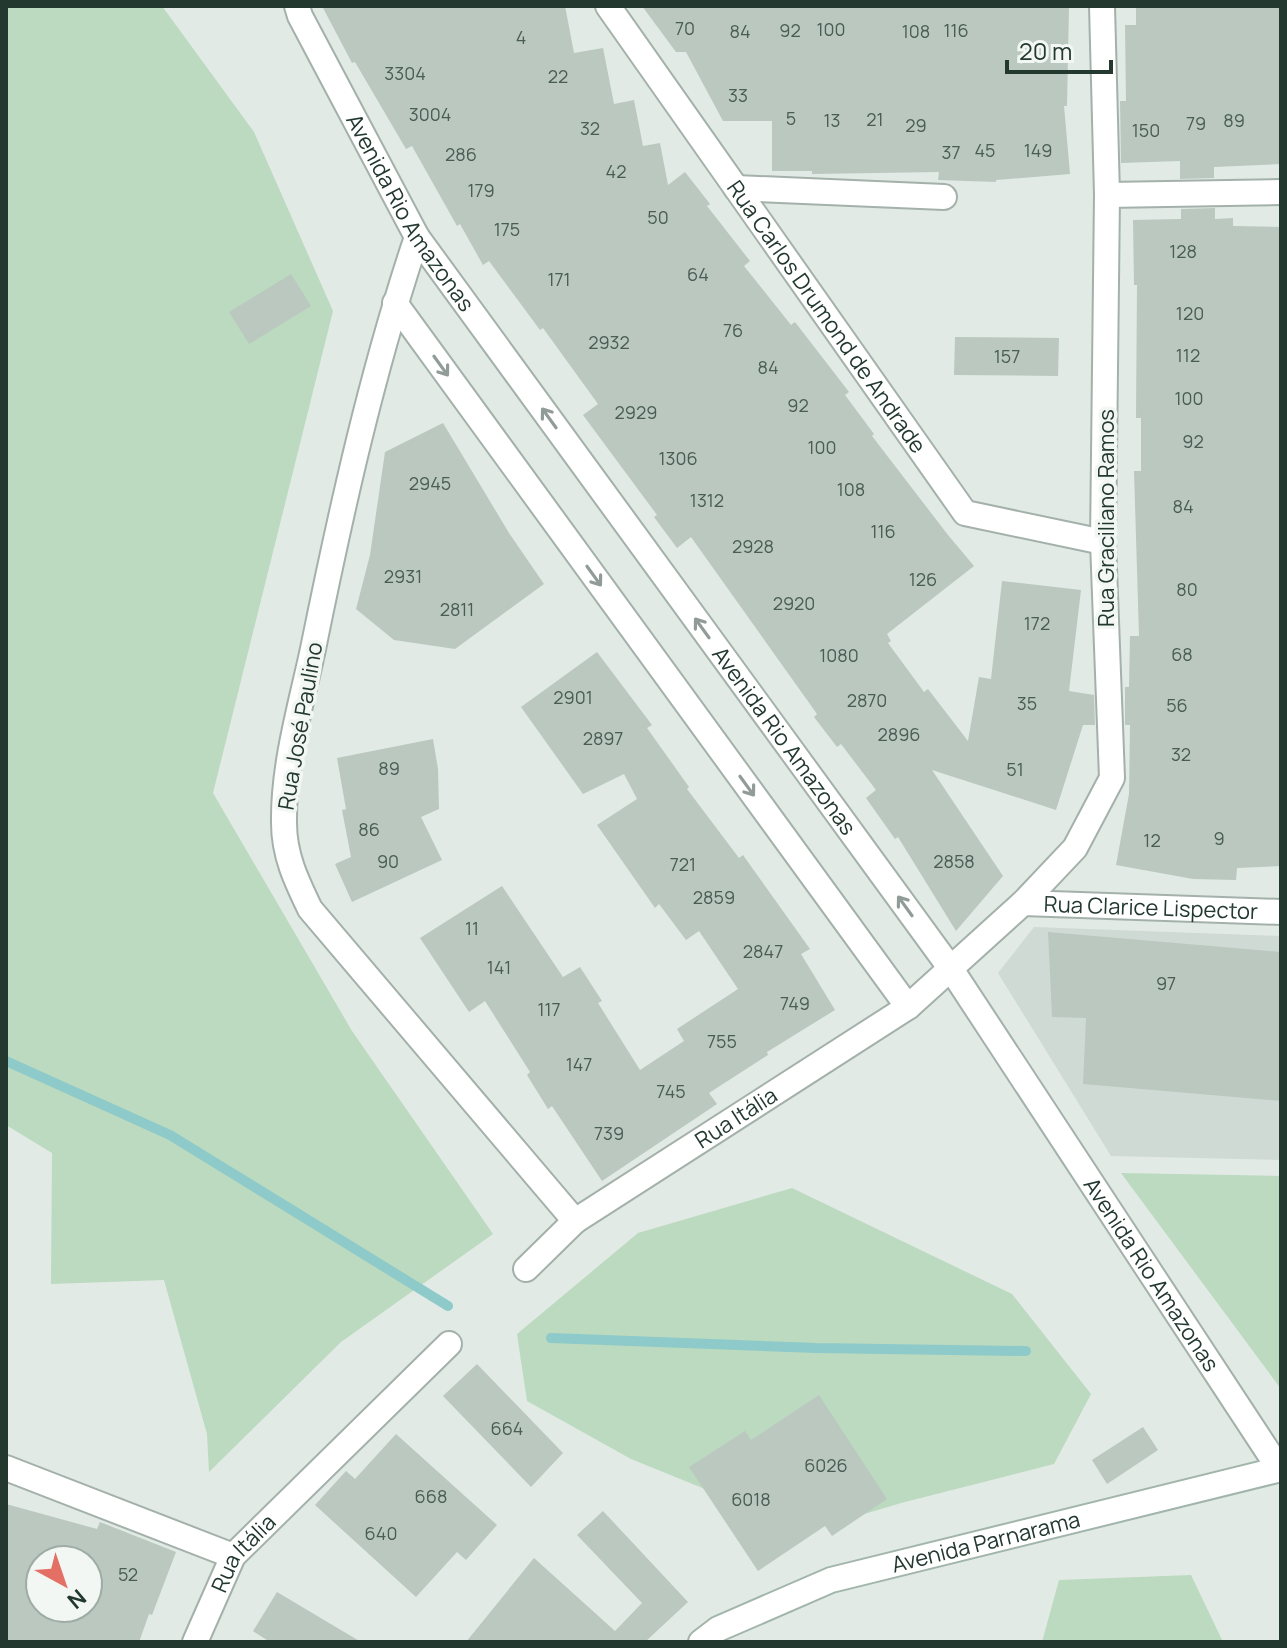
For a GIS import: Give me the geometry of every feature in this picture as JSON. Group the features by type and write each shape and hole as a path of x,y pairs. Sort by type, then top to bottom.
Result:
{"street":[{"name":"Avenida Rio Amazonas","path":"297,6 417,237 951,969 1281,1470"},
{"name":"Rua Carlos Drumond de Andrade","path":"608,6 965,513 1103,542"},
{"name":"Rua Graciliano Ramos","path":"951,969 1023,903 1075,848 1112,778 1103,542 1107,195 1102,6"},
{"path":"736,188 944,197"},
{"path":"1107,195 1281,192"},
{"name":"Rua José Paulino","path":"417,237 395,303 329,570 288,767 284,823 289,866 310,909 575,1221"},
{"path":"395,303 908,1007"},
{"name":"Rua Clarice Lispector","path":"1023,903 1281,912"},
{"name":"Rua Itália","path":"526,1269 575,1221 908,1007 951,969"},
{"name":"Rua Itália","path":"195,1642 233,1556 449,1344"},
{"path":"6,1468 233,1556"},
{"name":"Avenida Parnarama","path":"701,1642 718,1629 831,1580 1281,1470"}],"shaded area":[{"path":"1034,927 1281,936 1281,1160 1111,1156 998,973"}],"green space":[{"path":"6,6 162,6 254,132 333,311 213,793 352,1031 493,1234 341,1342 209,1472 207,1434 164,1280 51,1284 52,1153 6,1125"},
{"path":"1121,1173 1281,1176 1281,1389"},
{"path":"792,1188 1012,1294 1091,1394 1054,1464 901,1503 808,1531 631,1459 527,1401 517,1334 638,1233"},
{"path":"1191,1575 1223,1642 1042,1642 1059,1580"}],"building":[{"path":"322,6 565,6 574,53 603,48 614,104 634,100 643,146 660,143 668,185 685,172 750,261 744,266 791,325 795,322 849,392 845,395 874,434 872,436 974,566 887,634 891,641 888,643 924,692 928,689 968,741 979,677 991,679 1002,581 1081,590 1069,691 1094,695 1095,725 1083,725 1056,810 932,770 1003,876 956,931 898,837 895,839 866,798 876,790 841,744 837,747 814,717 817,714 691,537 677,548 654,517 657,515 583,415 598,404 489,261 483,265 412,146 406,149 355,62 352,63"},
{"path":"642,6 1069,6 1067,106 1064,106 1070,174 996,182 938,180 939,172 812,174 812,171 772,171 772,121 723,121 686,52 676,52"},
{"path":"1136,6 1281,6 1281,164 1214,167 1214,178 1180,179 1180,161 1121,163 1120,101 1126,101 1125,25 1136,25"},
{"path":"1215,208 1215,219 1233,218 1233,226 1281,227 1281,866 1237,868 1236,880 1193,879 1116,865 1129,794 1130,725 1125,725 1125,687 1129,687 1130,636 1139,636 1134,471 1141,471 1141,418 1136,418 1137,285 1134,285 1133,220 1181,219 1181,209"},
{"path":"291,274 311,306 249,344 229,312"},
{"path":"955,337 1059,338 1058,376 954,375"},
{"path":"443,423 509,533 544,584 455,649 394,640 356,609 370,555 385,452"},
{"path":"597,652 652,725 647,728 689,787 687,789 739,858 743,855 810,949 801,954 835,1010 709,1093 717,1104 602,1181 552,1106 548,1109 527,1075 530,1072 485,1001 469,1012 420,938 502,886 563,977 580,967 602,1001 598,1003 640,1070 684,1041 677,1029 738,989 699,931 686,940 659,904 655,908 597,825 637,799 624,774 583,794 521,707"},
{"path":"433,739 438,769 439,809 421,817 442,860 352,902 335,864 351,857 337,758"},
{"path":"1048,932 1281,952 1281,1101 1083,1084 1086,1018 1052,1017"},
{"path":"477,1364 563,1453 531,1487 443,1396"},
{"path":"819,1395 887,1499 832,1536 825,1526 758,1571 689,1467 745,1431 751,1440"},
{"path":"1143,1427 1158,1450 1107,1484 1092,1460"},
{"path":"396,1434 497,1525 466,1560 457,1552 416,1597 315,1505 346,1471 355,1479"},
{"path":"6,1504 97,1529 100,1522 176,1552 139,1642 6,1642"},
{"path":"603,1511 688,1602 645,1642 466,1642 534,1558 615,1631 642,1603 577,1535"},
{"path":"277,1592 361,1642 270,1642 253,1631"}],"waterway":[{"path":"6,1061 170,1135 448,1306"},
{"path":"551,1338 816,1348 1026,1351"}]}
